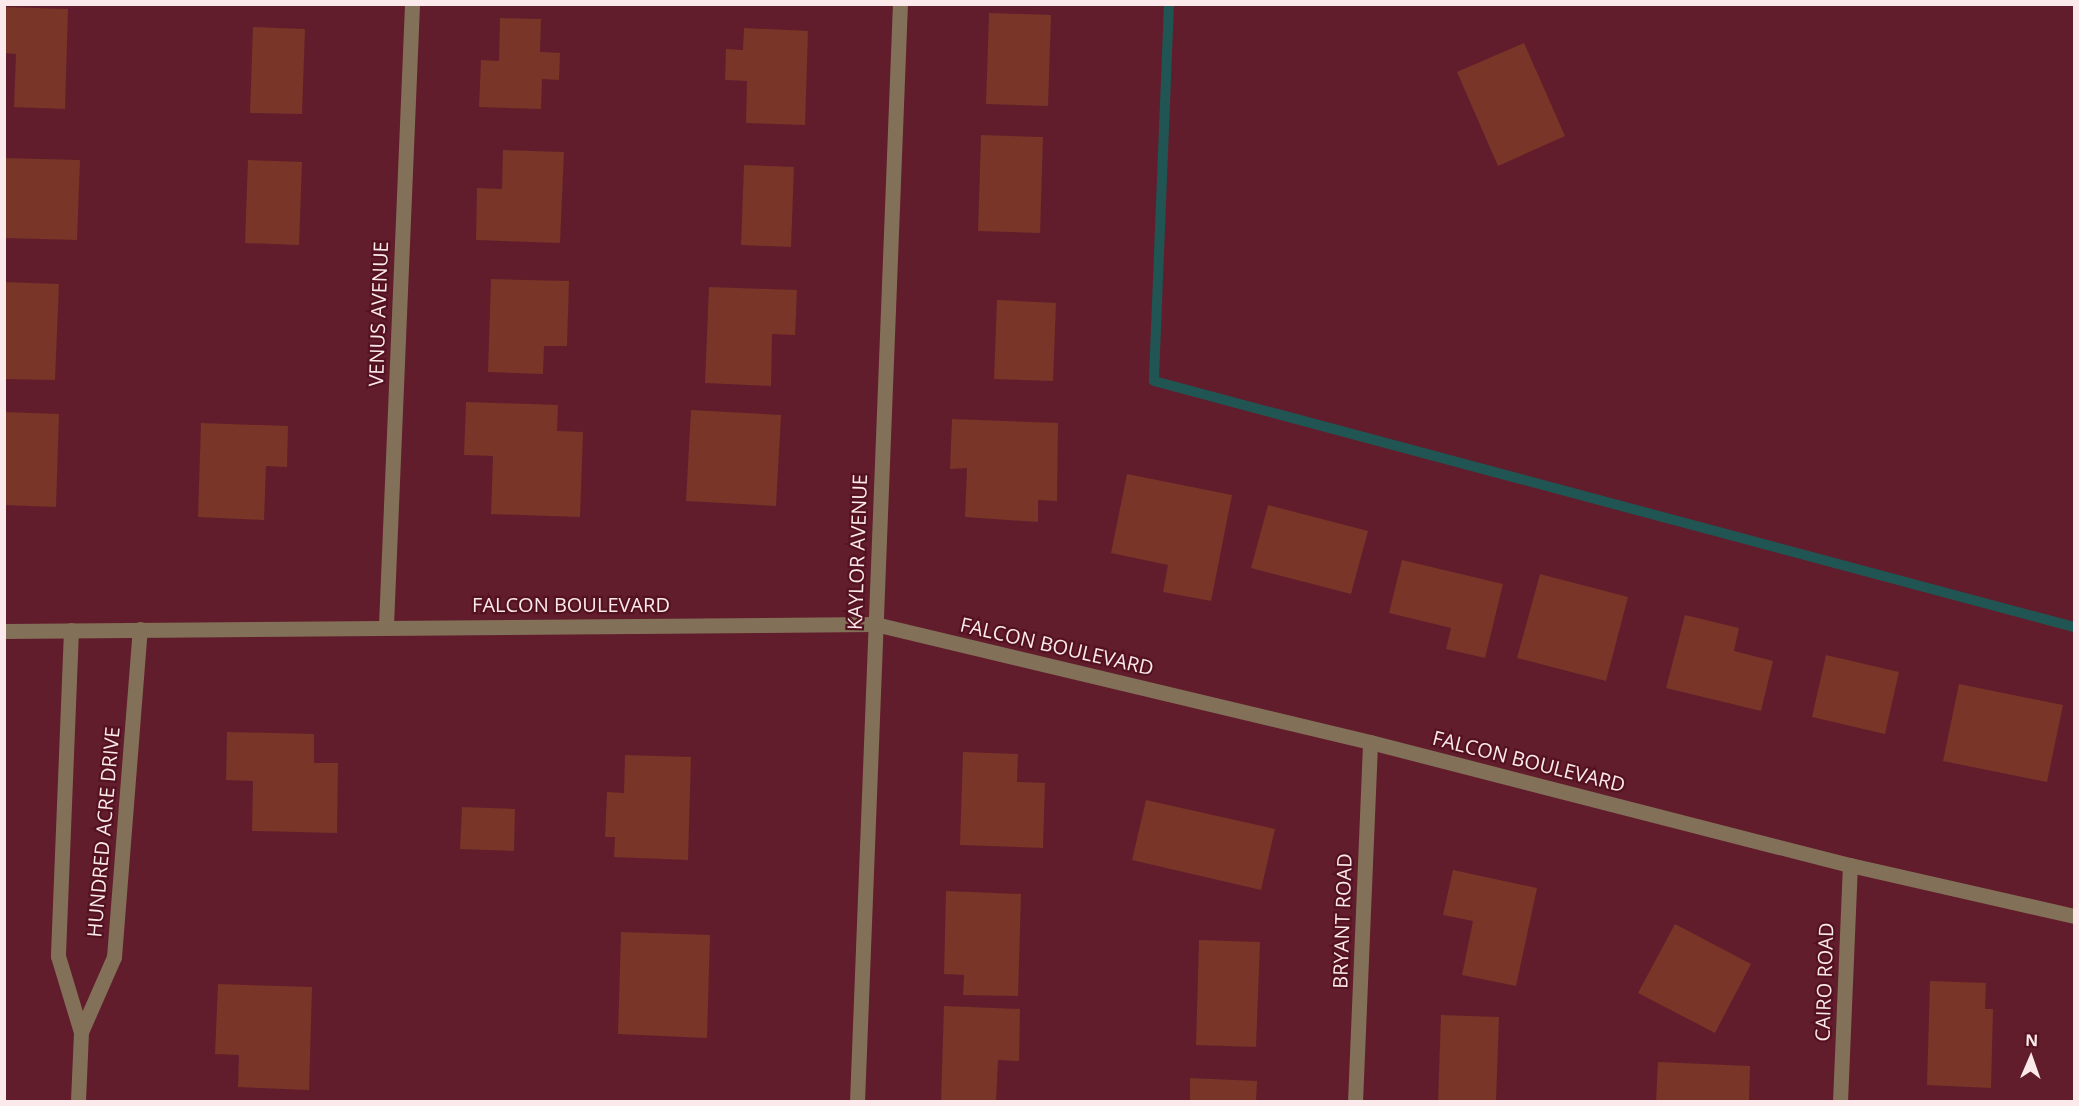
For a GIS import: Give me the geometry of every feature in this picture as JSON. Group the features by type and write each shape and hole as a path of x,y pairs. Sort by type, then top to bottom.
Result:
{"street":[{"name":"VENUS AVENUE","path":"386,625 412,4"},
{"name":"KAYLOR AVENUE","path":"856,1101 900,4"},
{"name":"FALCON BOULEVARD","path":"4,631 386,625 875,624 1370,742 1850,865 2074,916"},
{"name":"HUNDRED ACRE DRIVE","path":"81,1032 114,957 140,629"},
{"name":"HUNDRED ACRE DRIVE","path":"71,630 58,956 81,1032 78,1101"},
{"name":"BRYANT ROAD","path":"1355,1101 1370,742"},
{"name":"CAIRO ROAD","path":"1840,1101 1850,865"}],"building":[{"path":"4,7 68,9 65,109 14,107 16,54 4,53"},
{"path":"989,13 1051,15 1048,106 986,104"},
{"path":"500,18 541,19 540,52 560,53 559,80 542,79 541,109 479,107 481,60 499,61"},
{"path":"253,27 305,29 302,114 250,113"},
{"path":"744,28 808,31 805,125 746,123 747,81 725,80 726,49 743,50"},
{"path":"1524,43 1565,136 1498,166 1457,72"},
{"path":"981,135 1043,137 1040,233 978,231"},
{"path":"503,150 564,152 560,243 476,240 477,188 502,189"},
{"path":"4,158 80,160 77,240 4,238"},
{"path":"248,160 302,162 299,245 245,243"},
{"path":"744,165 794,167 791,247 741,245"},
{"path":"491,279 569,281 567,346 544,346 543,374 488,372"},
{"path":"4,282 59,284 55,380 4,379"},
{"path":"709,287 797,290 795,335 772,334 771,386 705,383"},
{"path":"997,300 1056,303 1053,381 994,379"},
{"path":"466,402 558,405 557,431 583,432 580,517 491,514 493,456 464,455"},
{"path":"691,410 781,415 776,506 686,501"},
{"path":"4,412 59,414 56,507 4,505"},
{"path":"952,419 1058,423 1057,501 1038,500 1038,522 965,517 967,468 950,469"},
{"path":"201,423 288,426 287,467 266,466 264,520 198,517"},
{"path":"1127,474 1232,495 1211,601 1163,592 1168,565 1111,553"},
{"path":"1268,505 1368,531 1351,594 1251,568"},
{"path":"1402,560 1503,584 1485,658 1446,649 1451,628 1389,613"},
{"path":"1540,574 1628,597 1606,681 1517,658"},
{"path":"1685,615 1739,628 1734,651 1773,661 1761,711 1666,688"},
{"path":"1826,655 1899,672 1885,734 1812,717"},
{"path":"1959,684 2063,705 2047,782 1943,761"},
{"path":"227,732 314,734 314,763 338,763 337,833 252,831 253,781 226,780"},
{"path":"963,752 1018,754 1017,782 1045,783 1043,848 960,845"},
{"path":"625,755 691,757 688,860 614,857 615,837 605,837 607,792 624,793"},
{"path":"1146,800 1275,829 1261,890 1132,860"},
{"path":"462,807 515,809 514,851 460,849"},
{"path":"1453,870 1537,888 1516,986 1462,975 1473,921 1443,915"},
{"path":"946,891 1021,894 1018,996 963,995 964,975 944,974"},
{"path":"1675,924 1751,964 1715,1033 1638,993"},
{"path":"621,932 710,935 707,1038 618,1034"},
{"path":"1199,940 1260,942 1256,1047 1196,1045"},
{"path":"1930,981 1986,983 1985,1009 1993,1009 1991,1088 1927,1085"},
{"path":"218,984 312,987 309,1090 238,1087 239,1055 215,1054"},
{"path":"944,1006 1020,1009 1019,1061 998,1060 996,1102 941,1102"},
{"path":"1441,1015 1499,1017 1496,1102 1438,1102"},
{"path":"1658,1062 1750,1066 1749,1102 1656,1102"},
{"path":"1190,1078 1257,1081 1256,1102 1190,1102"}],"waterway":[{"path":"1169,4 1154,381 2074,627"}]}
